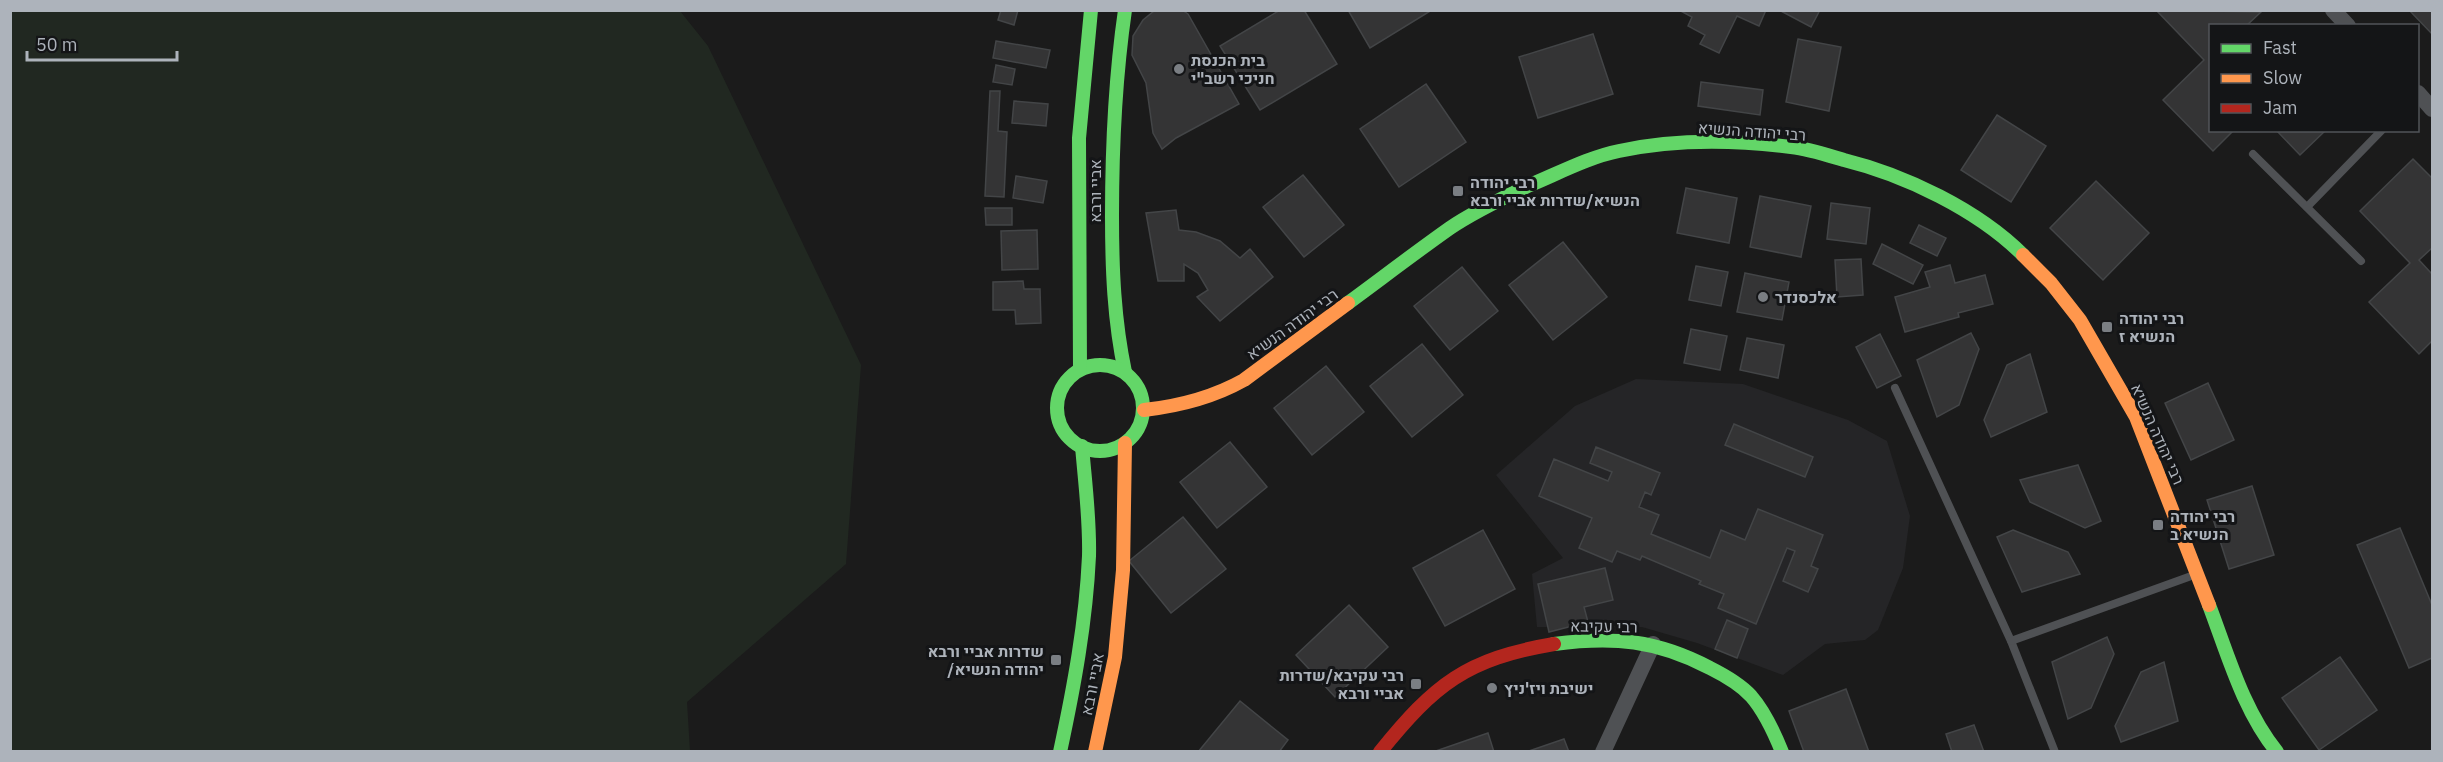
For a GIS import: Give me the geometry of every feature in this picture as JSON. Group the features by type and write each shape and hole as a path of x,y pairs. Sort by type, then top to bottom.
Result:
{"street":[{"name":"אביי ורבא","path":"1080,369 1079,138 1091,10"},
{"name":"אביי ורבא","path":"1125,10 1116,75 1111,140 1111,191 1113,308 1125,372"},
{"path":"2333,10 2346,24"},
{"path":"2419,94 2433,109"},
{"name":"רבי יהודה הנשיא","path":"1144,410 1185,405 1217,395 1244,380 1452,226 1507,196 1570,167 1618,150 1678,143 1726,142 1793,147 1855,162 1900,178 1955,205 2011,243 2051,283 2080,320 2136,417 2243,695 2277,752"},
{"path":"1098,364 1113,366 1125,372 1140,390 1144,410 1141,425 1133,436 1125,443 1106,451 1087,449 1073,442 1061,427 1056,406 1062,386 1080,369 1098,364"},
{"name":"אביי ורבא","path":"1095,752 1108,697 1118,626 1123,570 1125,443"},
{"name":"אביי ורבא","path":"1060,752 1081,652 1088,568 1082,446"},
{"name":"רבי עקיבא","path":"1380,752 1400,727 1435,692 1469,668 1519,651 1573,640 1611,640 1653,644 1696,660 1751,696 1772,728 1782,752"},
{"path":"1603,752 1653,644"}],"lane":[{"path":"2307,207 2380,132"},
{"path":"2253,154 2361,261"},
{"path":"1895,388 2011,641 2055,752"},
{"path":"2011,641 2198,574"}],"shaded area":[{"path":"10,11 680,11 708,46 861,365 846,564 687,702 690,751 11,751"},
{"path":"1636,379 1743,384 1848,420 1887,441 1910,516 1903,568 1878,630 1865,640 1825,644 1783,675 1697,643 1642,627 1537,627 1532,574 1563,558 1496,475 1575,406"}],"building":[{"path":"1001,10 1018,10 1014,25 998,20"},
{"name":"בית הכנסת חניכי רשב\"י","path":"1182,10 1188,14 1239,104 1176,138 1162,149 1153,133 1146,83 1132,55 1133,36 1143,20 1154,11"},
{"path":"1280,10 1304,10 1337,64 1260,110 1220,46"},
{"path":"1348,10 1432,10 1370,48"},
{"path":"1679,10 1766,10 1759,26 1737,16 1719,53 1700,44 1705,35 1688,26 1692,17"},
{"path":"1779,10 1820,10 1811,27"},
{"path":"2156,10 2261,12 2248,24 2209,24 2209,132 2232,132 2213,151 2163,100 2204,60"},
{"path":"2409,10 2432,10 2432,34"},
{"path":"1593,34 1613,94 1538,118 1519,57"},
{"path":"1798,39 1841,47 1829,111 1786,102"},
{"path":"996,41 1050,50 1046,68 993,58"},
{"path":"996,65 1015,69 1012,85 993,82"},
{"path":"1701,82 1763,90 1760,115 1698,106"},
{"path":"1426,84 1466,142 1399,187 1360,129"},
{"path":"990,91 1000,91 998,131 1007,132 1004,197 985,196"},
{"path":"1014,101 1048,104 1046,126 1012,123"},
{"path":"1997,115 2046,146 2011,202 1961,170"},
{"path":"2278,132 2324,132 2300,155"},
{"path":"2413,159 2432,178 2432,248 2419,260 2432,274 2432,341 2419,354 2369,302 2410,263 2360,211"},
{"path":"1303,175 1344,225 1304,257 1263,207"},
{"path":"1016,176 1047,181 1043,203 1013,198"},
{"path":"2096,181 2149,233 2103,280 2050,228"},
{"path":"1686,188 1737,198 1729,243 1677,233"},
{"path":"1760,196 1811,206 1801,257 1750,247"},
{"path":"1831,203 1870,208 1866,244 1827,239"},
{"path":"985,208 1012,208 1012,225 986,225"},
{"path":"1176,210 1179,230 1196,232 1220,241 1240,258 1250,249 1273,277 1220,321 1197,297 1208,290 1198,273 1184,264 1184,281 1158,281 1146,213"},
{"path":"1919,225 1946,238 1937,256 1910,243"},
{"path":"1037,230 1038,269 1002,270 1001,231"},
{"path":"1563,242 1607,297 1553,340 1509,285"},
{"path":"1882,244 1923,265 1913,284 1873,264"},
{"path":"1861,259 1863,295 1837,297 1835,260"},
{"path":"1950,265 1955,283 1985,275 1993,304 1958,313 1959,317 1905,332 1895,297 1930,287 1925,272"},
{"path":"1696,266 1728,272 1721,306 1689,300"},
{"path":"1462,267 1498,311 1450,350 1414,306"},
{"name":"אלכסנדר","path":"1745,273 1789,282 1782,320 1737,312"},
{"path":"1023,281 1024,289 1040,289 1041,323 1016,324 1015,310 993,310 993,282"},
{"path":"1691,329 1727,336 1720,370 1684,363"},
{"path":"1971,333 1979,349 1959,405 1937,417 1917,360"},
{"path":"1880,334 1901,376 1877,388 1856,347"},
{"path":"1747,338 1784,345 1778,378 1740,370"},
{"path":"1422,344 1463,395 1412,437 1370,386"},
{"path":"2030,354 2047,412 1991,437 1984,420 2007,365"},
{"path":"1326,366 1364,412 1312,455 1274,408"},
{"path":"2208,383 2234,440 2191,460 2165,403"},
{"path":"1734,424 1813,457 1805,477 1725,445"},
{"path":"1230,442 1267,487 1217,528 1180,482"},
{"path":"1596,447 1660,473 1651,495 1645,492 1639,507 1659,515 1651,534 1710,558 1721,530 1745,540 1758,509 1823,535 1811,566 1818,569 1808,592 1783,581 1795,551 1787,548 1756,624 1718,608 1724,594 1699,584 1701,581 1642,556 1640,560 1617,551 1612,562 1579,548 1592,518 1539,496 1554,459 1608,481 1612,472 1590,463"},
{"path":"2078,465 2101,521 2085,528 2030,502 2020,480"},
{"path":"2252,486 2274,555 2229,569 2207,500"},
{"path":"1183,517 1226,569 1171,613 1129,561"},
{"path":"2400,528 2432,605 2432,658 2409,668 2357,545"},
{"path":"1483,530 1515,589 1445,626 1413,568"},
{"path":"2013,530 2068,552 2080,574 2022,592 1997,537"},
{"path":"1605,568 1613,600 1584,607 1588,622 1549,632 1538,584"},
{"path":"1349,605 1388,647 1335,697 1296,655"},
{"path":"1727,620 1748,629 1737,658 1715,649"},
{"path":"2107,637 2114,654 2091,708 2068,719 2052,662"},
{"path":"2340,657 2377,710 2319,750 2282,698"},
{"path":"2164,662 2178,721 2121,742 2115,726 2141,672"},
{"path":"1846,689 1869,752 1804,752 1789,711"},
{"path":"1240,701 1288,740 1279,752 1198,752"},
{"path":"1974,725 1984,752 1952,752 1946,734"},
{"path":"1488,733 1494,752 1433,752"},
{"path":"1564,739 1569,752 1526,752"}],"traffic: fast":[{"path":"1080,369 1079,138 1091,10"},
{"path":"1125,10 1115,113 1112,216 1114,294 1125,372"},
{"path":"1348,303 1424,246 1489,205 1585,161 1608,154 1662,144 1727,142 1791,147 1818,152 1867,167 1916,185 1963,209 1985,223 2023,255"},
{"path":"1100,365 1124,372 1136,384 1143,408 1136,432 1124,444 1100,451 1076,444 1064,432 1057,408 1064,384 1076,372 1100,365"},
{"path":"1060,752 1079,654 1089,556 1082,446"},
{"path":"2209,605 2246,700 2265,736 2277,752"},
{"path":"1554,644 1596,640 1634,642 1672,651 1710,668 1751,696 1769,722 1782,752"}],"traffic: slow":[{"path":"2023,255 2051,283 2080,320 2136,417 2209,605"},
{"path":"1144,410 1195,400 1220,392 1244,380 1348,303"},
{"path":"1095,752 1115,657 1123,570 1125,443"}],"traffic: jam":[{"path":"1380,752 1418,709 1455,678 1497,658 1554,644"}],"place":[{"name":"בית הכנסת חניכי רשב\"י","path":"1179,69"},
{"name":"רבי יהודה הנשיא/שדרות אביי ורבא","path":"1458,191"},
{"name":"אלכסנדר","path":"1763,297"},
{"name":"רבי יהודה הנשיא ז","path":"2107,327"},
{"name":"רבי יהודה הנשיא ב","path":"2158,525"},
{"name":"שדרות אביי ורבא /יהודה הנשיא","path":"1056,660"},
{"name":"רבי עקיבא/שדרות אביי ורבא","path":"1416,684"},
{"name":"ישיבת ויז'ניץ","path":"1492,688"}]}
